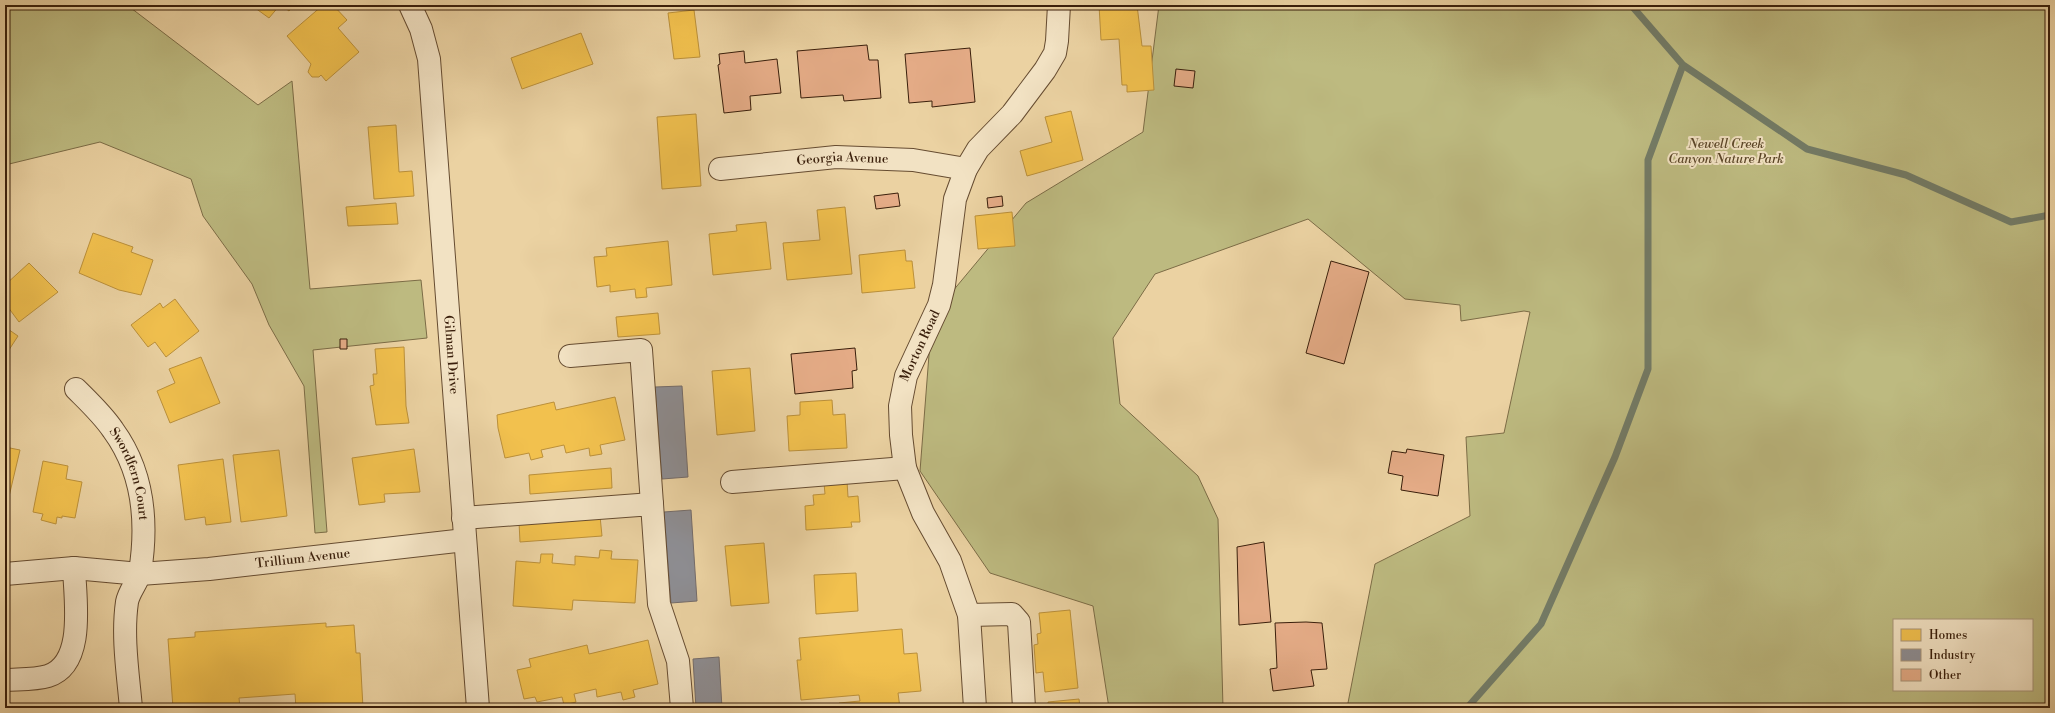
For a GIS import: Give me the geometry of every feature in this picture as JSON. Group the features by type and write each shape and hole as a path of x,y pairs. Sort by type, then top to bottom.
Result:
{"street":[{"name":"Gilman Drive","path":"410,5 421,29 429,59 478,708"},
{"name":"Morton Road","path":"975,708 969,615 950,561 923,513 905,468 900,413 906,376 939,305 944,285 955,199 966,169 978,149 1012,114 1045,70 1055,53 1059,5"},
{"name":"Georgia Avenue","path":"720,169 836,157 913,160 966,169"},
{"path":"570,356 641,350 659,604 678,661 682,708"},
{"name":"Swordfern Court","path":"76,389 113,430 128,454 137,478 143,507 143,545 140,574 128,600 125,624 131,708"},
{"path":"732,482 905,468"},
{"path":"463,518 652,504"},
{"name":"Trillium Avenue","path":"5,574 74,568 140,574 209,569 465,540"},
{"path":"5,680 48,676 66,664 75,641 74,568"},
{"path":"969,615 1012,614 1019,622 1024,708"}],"green space":[{"path":"5,5 127,5 258,105 292,81 310,289 421,280 427,338 313,350 327,532 315,533 304,386 269,325 252,284 203,216 191,179 100,142 5,165"},
{"name":"Newell Creek Canyon Nature Park","path":"1159,5 2050,5 2050,708 1347,708 1375,564 1470,516 1466,437 1504,433 1530,312 1524,311 1461,321 1460,305 1405,299 1308,219 1155,274 1113,338 1120,404 1198,476 1218,519 1223,708 1109,708 1093,606 990,573 920,471 932,316 1026,203 1143,132"}],"building: Homes":[{"path":"251,5 280,5 269,18"},
{"path":"281,5 294,5 289,11"},
{"path":"323,5 333,5 347,20 338,28 359,52 326,81 321,75 319,77 312,77 308,72 311,64 287,36"},
{"path":"1099,5 1137,5 1142,46 1151,46 1154,90 1127,92 1127,85 1122,85 1119,39 1101,40"},
{"path":"694,10 700,57 674,59 668,13"},
{"path":"581,33 593,64 522,89 511,58"},
{"path":"1071,111 1083,160 1027,176 1020,151 1052,142 1045,117"},
{"path":"696,114 701,186 662,189 657,117"},
{"path":"396,125 399,172 412,171 414,196 374,199 368,127"},
{"path":"396,203 398,224 348,226 346,207"},
{"path":"845,207 852,274 787,280 783,243 820,240 817,210"},
{"path":"1012,212 1015,246 978,249 975,216"},
{"path":"766,222 771,269 713,275 709,234 737,231 736,225"},
{"path":"93,233 133,247 131,252 153,260 141,295 119,290 79,273"},
{"path":"668,241 672,285 646,288 647,297 636,298 635,289 610,292 610,285 597,287 594,257 607,256 606,248"},
{"path":"905,250 906,261 912,261 915,288 862,293 859,255"},
{"path":"29,263 58,292 19,322 5,303 5,285"},
{"path":"175,299 199,331 166,357 155,342 148,347 131,325 160,303 163,308"},
{"path":"658,313 660,334 618,337 616,317"},
{"path":"5,327 18,336 5,356"},
{"path":"404,347 406,406 409,423 376,425 370,386 374,385 373,374 377,374 375,349"},
{"path":"201,357 220,403 170,423 157,391 175,383 169,369"},
{"path":"750,368 755,431 717,435 712,371"},
{"path":"615,397 625,440 600,445 602,454 590,456 589,448 566,453 564,445 541,450 543,457 531,460 529,453 505,458 498,428 497,415 554,402 556,410"},
{"path":"832,400 833,415 845,414 847,448 789,451 787,416 800,415 800,402"},
{"path":"5,447 20,450 7,505 5,504"},
{"path":"414,449 420,492 384,494 385,502 359,505 352,458"},
{"path":"279,450 287,516 241,522 233,455"},
{"path":"223,459 231,522 206,525 205,517 185,520 178,465"},
{"path":"43,461 68,466 66,479 82,482 75,518 62,516 62,518 57,517 56,524 41,520 43,514 33,512"},
{"path":"611,468 612,488 530,494 529,475"},
{"path":"847,481 848,497 858,496 860,522 851,522 852,527 806,530 805,506 814,505 813,495 825,494 824,483"},
{"path":"600,516 602,536 520,542 519,522"},
{"path":"764,543 769,603 731,606 725,546"},
{"path":"600,550 612,551 611,559 638,560 635,603 573,600 572,610 513,606 516,561 540,563 541,554 553,554 552,563 575,565 575,556 599,558"},
{"path":"856,573 858,611 816,614 814,575"},
{"path":"1070,610 1078,688 1045,692 1043,672 1036,673 1034,645 1038,644 1037,634 1041,633 1039,613"},
{"path":"326,623 326,627 354,625 356,653 360,653 363,708 296,708 295,694 239,698 240,708 173,708 168,639 195,637 195,632"},
{"path":"902,629 904,654 917,653 921,691 898,693 900,708 840,708 839,703 860,701 859,695 801,700 797,660 801,660 799,638"},
{"path":"648,640 658,684 633,690 635,697 623,700 621,692 597,697 596,689 574,694 576,702 564,705 562,697 537,702 535,697 524,699 517,670 531,667 529,659 587,645 589,654"},
{"path":"1079,699 1080,708 1048,708 1048,702"}],"building: Industry":[{"path":"682,386 688,477 662,479 655,387"},
{"path":"691,510 697,601 671,603 664,512"},
{"path":"719,657 722,708 696,708 693,659"}],"building: Other":[{"path":"867,45 869,60 878,60 881,98 844,101 843,95 801,98 797,51"},
{"path":"970,48 975,102 932,107 932,101 909,103 905,54"},
{"path":"744,51 745,63 777,59 781,93 750,96 751,110 724,113 718,65 720,64 719,54"},
{"path":"1176,69 1195,71 1193,88 1174,86"},
{"path":"898,193 900,206 876,209 874,196"},
{"path":"1002,196 1003,206 988,208 987,198"},
{"path":"1331,261 1369,272 1344,364 1306,353"},
{"path":"340,339 347,339 347,349 340,349"},
{"path":"855,348 857,370 852,371 853,388 795,394 791,354"},
{"path":"1407,449 1444,455 1438,496 1401,490 1403,476 1388,473 1392,451 1406,453"},
{"path":"1264,542 1271,622 1239,625 1237,547"},
{"path":"1275,623 1322,623 1327,669 1311,670 1314,686 1273,691 1270,669 1277,668"}],"waterway":[{"path":"1631,5 1683,65 1807,149 1906,175 2011,222 2050,215"},
{"path":"1467,708 1541,624 1615,457 1648,369 1648,160 1683,65"}]}
